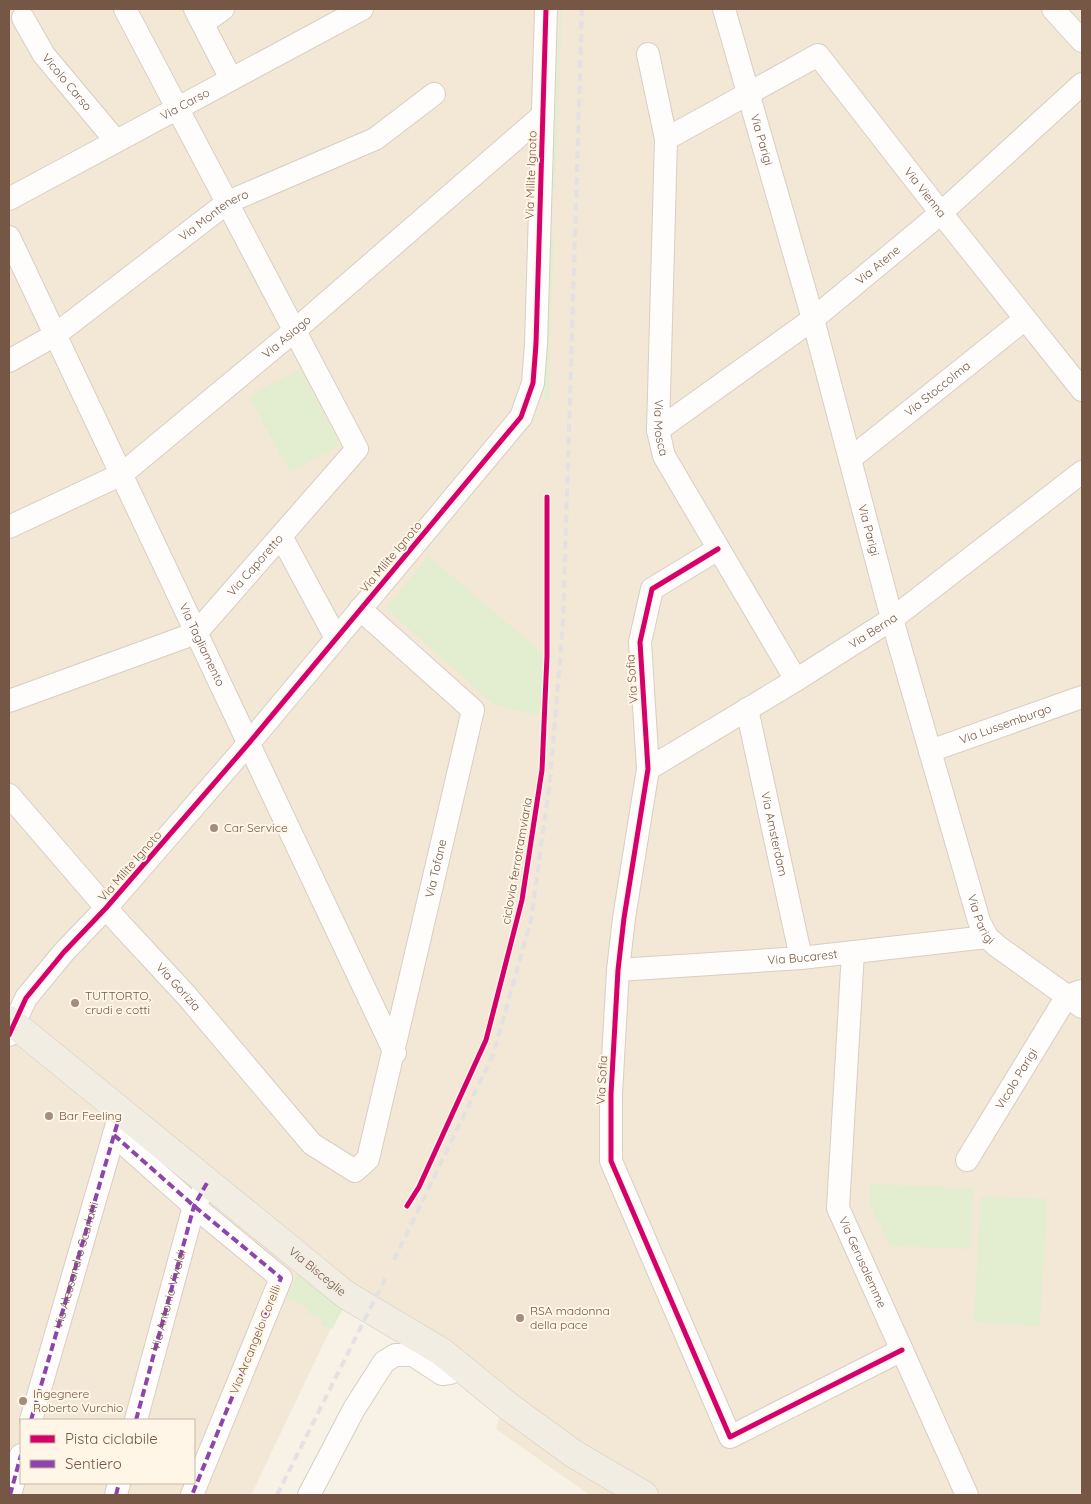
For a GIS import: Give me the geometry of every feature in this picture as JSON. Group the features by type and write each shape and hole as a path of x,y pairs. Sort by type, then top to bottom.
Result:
{"main road":[{"name":"Via Bisceglie","path":"10,1026 117,1123 200,1194 346,1296 442,1352 508,1406 574,1454 644,1495"}],"street":[{"path":"125,9 294,330"},
{"path":"223,9 199,16 232,79"},
{"name":"Via Carso","path":"9,199 362,9"},
{"name":"Via Milite Ignoto","path":"10,1026 26,998 64,952 106,908 248,743 522,417 533,383 546,9"},
{"name":"Via Parigi","path":"724,9 813,319 892,619 979,922 987,937 1077,998"},
{"path":"1053,9 1082,40"},
{"name":"Vicolo Carso","path":"23,18 44,55 116,141"},
{"name":"Via Mosca","path":"648,54 666,139 658,430 664,456 796,680"},
{"name":"Via Vienna","path":"748,93 818,55 1082,390"},
{"name":"Via Atene","path":"658,430 813,319 941,213 1082,84"},
{"path":"666,139 748,93"},
{"name":"Via Montenero","path":"9,361 55,335 228,202 375,139 434,94"},
{"name":"Via Asiago","path":"9,527 122,474 294,330 543,115"},
{"name":"Via Tagliamento","path":"9,236 395,1053"},
{"name":"Via Stoccolma","path":"850,459 1025,319"},
{"name":"Via Caporetto","path":"9,701 196,633 356,449 294,330"},
{"name":"Via Berna","path":"648,768 796,680 892,619 1082,472"},
{"path":"281,536 336,638"},
{"name":"Via Sofia","path":"718,549 652,589 640,642 648,768 624,918 618,970 611,1094 611,1161 730,1437 902,1350"},
{"name":"Via Tofane","path":"355,1170 368,1159 395,1053 474,710 360,609"},
{"name":"Via Lussemburgo","path":"930,751 1082,697"},
{"name":"Via Amsterdam","path":"748,709 801,958"},
{"name":"Via Gorizia","path":"9,795 106,908 186,995 312,1144 355,1170"},
{"name":"Via Bucarest","path":"618,970 801,958 987,937"},
{"name":"Via Gerusalemme","path":"853,952 838,1208 967,1495"},
{"name":"Vicolo Parigi","path":"966,1160 1077,998"},
{"name":"Via Alessandro Scarlatti","path":"31,1419 117,1123"},
{"name":"Via Antonio Vivaldi","path":"136,1419 200,1194"},
{"name":"Via Arcangelo Corelli","path":"192,1495 281,1278 200,1194"},
{"path":"309,1495 354,1409 384,1362 395,1355 413,1355 442,1374 450,1373 459,1366"},
{"path":"10,1495 20,1459"}],"shaded area":[{"path":"9,9 1082,9 1082,1495 590,1495 496,1429 507,1391 414,1318 352,1284 251,1495 9,1495"}],"green space":[{"path":"560,9 562,9 555,190 552,187"},
{"path":"554,235 549,399 545,399 551,239"},
{"path":"300,369 340,445 290,472 249,396"},
{"path":"428,556 545,655 542,715 494,705 386,608"},
{"path":"870,1184 973,1188 971,1249 890,1246 869,1202"},
{"path":"981,1196 1047,1199 1040,1326 974,1322"},
{"path":"299,1273 343,1309 332,1329 321,1325 323,1320 307,1312 308,1308 287,1298"}],"railway":[{"path":"394,1260 493,1055 531,920 550,781 563,623 582,9"},
{"path":"277,1495 386,1277"}],"marked path":[{"path":"31,1419 121,1111"},
{"path":"114,1135 194,1206 281,1278 192,1495"},
{"path":"136,1419 194,1206 207,1183"},
{"path":"10,1495 20,1459"},
{"path":"116,1495 119,1484"}],"cycle path":[{"path":"9,1035 26,998 64,952 106,908 249,743 521,417 533,383 536,344 546,9"},
{"name":"ciclovia ferrotramviaria","path":"407,1206 419,1187 486,1040 522,900 542,770 547,656 547,497"},
{"path":"718,549 652,589 640,642 648,769 624,918 618,970 611,1094 611,1161 730,1437 902,1350"}],"place":[{"name":"Car Service","path":"214,828"},
{"name":"TUTTORTO, crudi e cotti","path":"75,1003"},
{"name":"Bar Feeling","path":"49,1116"},
{"name":"RSA madonna della pace","path":"520,1318"},
{"name":"Ingegnere Roberto Vurchio","path":"23,1401"}]}
